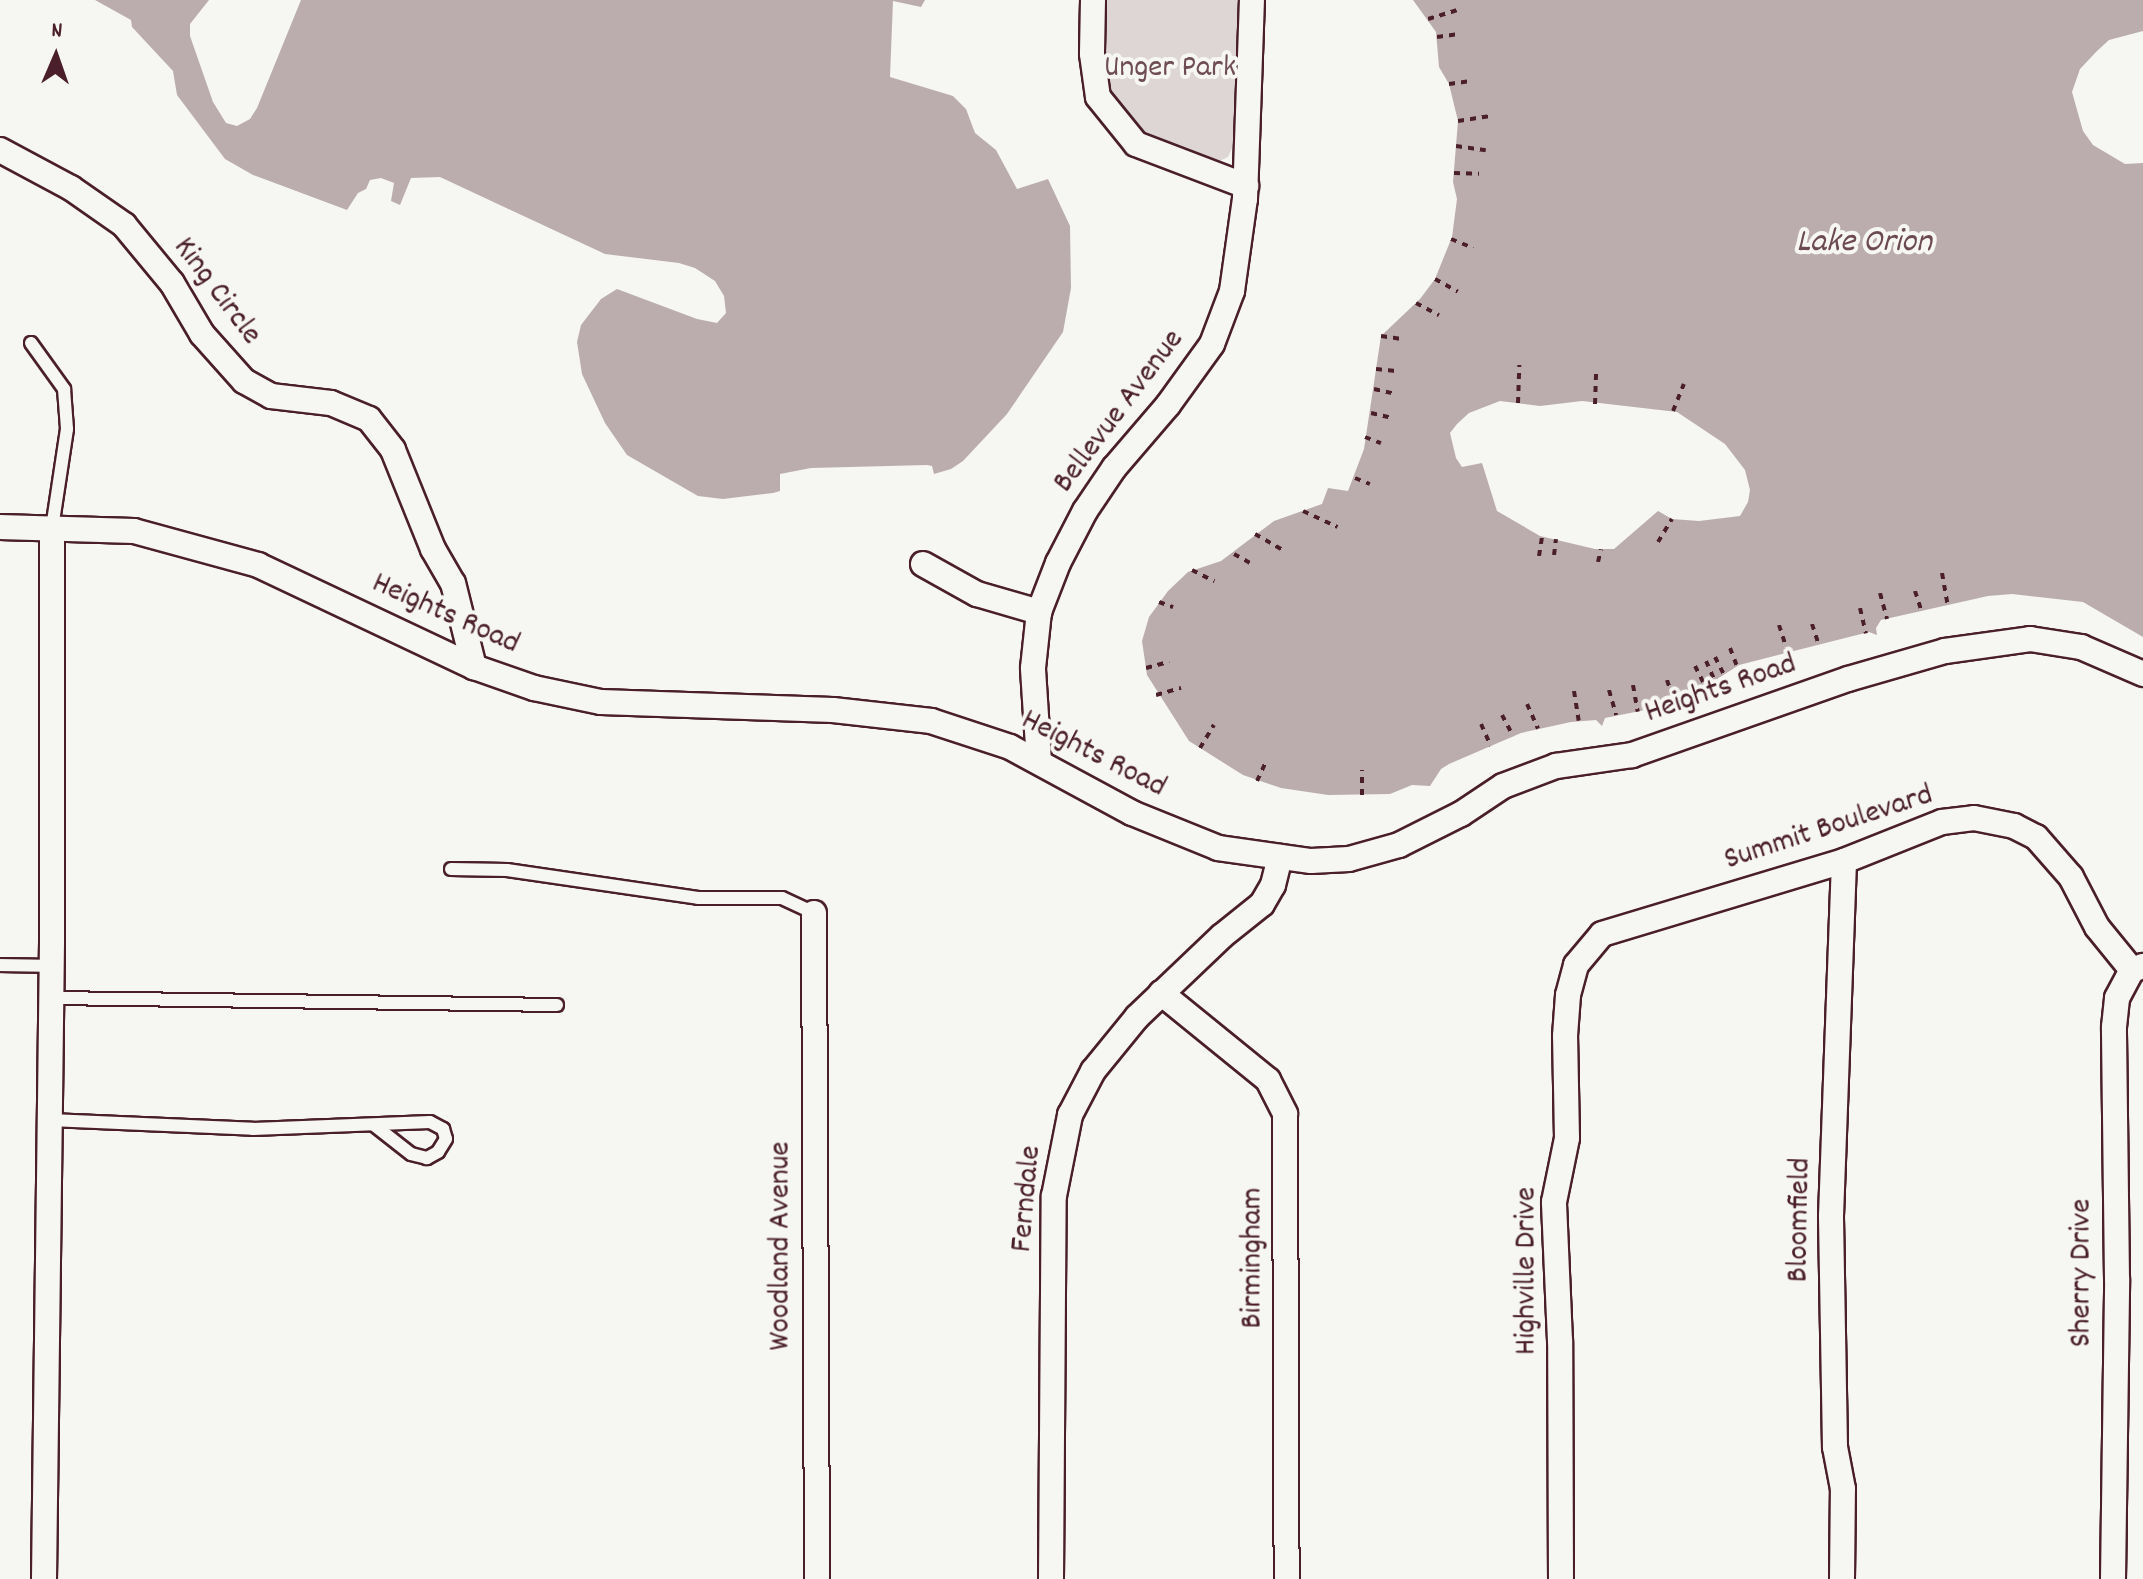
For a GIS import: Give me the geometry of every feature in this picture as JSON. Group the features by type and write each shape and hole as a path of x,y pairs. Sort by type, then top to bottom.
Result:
{"street":[{"path":"1093,0 1092,54 1098,97 1136,144 1246,186"},
{"name":"Bellevue Avenue","path":"1039,762 1033,668 1039,612 1058,563 1085,511 1212,344 1232,291 1246,186 1252,0"},
{"name":"King Circle","path":"0,150 71,188 124,225 172,283 202,334 244,381 271,396 331,403 369,419 393,450 433,549 453,583 474,667"},
{"name":"Heights Road","path":"0,527 134,531 258,565 474,667 534,688 601,702 833,710 931,721 983,736 1039,762 1132,813 1218,848 1311,861 1349,859 1399,845 1461,814 1503,786 1556,766 1632,755 1848,679 1945,651 2030,639 2081,647 2143,674"},
{"path":"44,1579 52,966 52,528"},
{"path":"923,564 977,594 1039,612"},
{"name":"Summit Boulevard","path":"1576,965 1602,934 1844,861 1942,822 1974,818 2014,826 2036,837 2071,877 2097,927 2140,967"},
{"name":"Ferndale","path":"1051,1579 1054,1196 1070,1115 1093,1071 1161,993 1262,904 1273,885 1280,857"},
{"name":"Bloomfield","path":"1842,1579 1843,1489 1835,1447 1831,1216 1844,861"},
{"name":"Woodland Avenue","path":"814,913 817,1579"},
{"name":"Highville Drive","path":"1561,1579 1560,1341 1554,1202 1567,1138 1565,1036 1568,995 1576,965"},
{"name":"Sherry Drive","path":"2113,1579 2117,1279 2114,1027 2117,998 2140,967"},
{"name":"Birmingham","path":"1161,993 1268,1080 1285,1114 1287,1579"}],"lane":[{"path":"31,343 64,389 67,429 52,528"},
{"path":"451,869 507,870 698,898 782,898 814,913"},
{"path":"0,965 52,966"},
{"path":"51,998 557,1005"},
{"path":"50,1120 253,1129 430,1122 443,1129 446,1139 438,1152 427,1158 411,1154 374,1125"}],"path":[{"path":"1428,19 1457,10"},
{"path":"1437,37 1459,34"},
{"path":"1449,84 1471,81"},
{"path":"1458,121 1489,116"},
{"path":"1456,146 1486,150"},
{"path":"1454,173 1479,174"},
{"path":"1451,239 1473,248"},
{"path":"1435,279 1458,292"},
{"path":"1416,303 1439,315"},
{"path":"1381,336 1402,339"},
{"path":"1518,403 1519,365"},
{"path":"1376,369 1396,371"},
{"path":"1595,404 1596,369"},
{"path":"1673,411 1684,384"},
{"path":"1374,389 1396,394"},
{"path":"1371,413 1392,418"},
{"path":"1365,437 1381,443"},
{"path":"1355,478 1370,484"},
{"path":"1303,511 1338,527"},
{"path":"1658,542 1672,519"},
{"path":"1255,534 1285,551"},
{"path":"1539,556 1542,536"},
{"path":"1554,555 1556,539"},
{"path":"1598,562 1601,549"},
{"path":"1234,554 1252,564"},
{"path":"1192,570 1214,581"},
{"path":"1942,573 1948,607"},
{"path":"1915,591 1922,613"},
{"path":"1880,593 1887,619"},
{"path":"1159,602 1173,607"},
{"path":"1860,608 1866,633"},
{"path":"1812,624 1819,645"},
{"path":"1779,625 1788,652"},
{"path":"1730,648 1737,666"},
{"path":"1715,657 1724,675"},
{"path":"1706,661 1715,681"},
{"path":"1146,668 1169,662"},
{"path":"1695,666 1705,686"},
{"path":"1667,680 1673,699"},
{"path":"1633,685 1638,712"},
{"path":"1156,695 1181,688"},
{"path":"1609,690 1616,715"},
{"path":"1574,691 1579,721"},
{"path":"1527,704 1538,729"},
{"path":"1502,715 1513,736"},
{"path":"1481,724 1491,746"},
{"path":"1200,748 1214,725"},
{"path":"1257,781 1266,762"},
{"path":"1362,770 1362,795"}],"green space":[{"name":"Unger Park","path":"1096,0 1241,0 1238,135 1228,157 1215,163 1146,140 1113,111 1095,15"}],"water":[{"path":"95,0 209,0 190,24 190,36 213,102 226,123 237,126 250,119 257,108 301,0 925,0 921,7 893,1 890,77 953,96 966,109 975,133 996,150 1017,189 1048,179 1070,226 1071,288 1063,332 1007,414 963,461 951,469 934,474 932,466 927,465 811,468 780,474 780,491 773,493 723,499 698,496 627,455 605,423 582,374 577,342 581,325 601,299 617,289 697,319 717,323 726,313 724,296 715,281 695,268 679,263 605,254 440,177 411,178 400,205 391,201 394,183 381,178 370,180 347,210 253,175 225,159 177,95 173,71 132,27 131,20"},
{"name":"Lake Orion","path":"1413,0 2143,0 2143,31 2109,40 2080,69 2072,92 2083,131 2093,145 2125,164 2143,163 2143,637 2083,602 2012,594 1988,596 1881,620 1876,628 1877,635 1869,632 1739,665 1711,683 1655,708 1605,718 1602,726 1596,720 1571,722 1521,733 1449,764 1441,769 1430,786 1412,785 1390,794 1328,795 1281,788 1243,775 1189,741 1147,675 1142,641 1149,617 1168,591 1188,572 1221,561 1274,521 1322,504 1328,488 1348,491 1364,449 1381,336 1420,299 1435,279 1452,237 1457,199 1453,182 1458,121 1449,84 1439,67 1436,32","holes":["1500,401 1540,406 1582,401 1677,412 1725,444 1745,470 1750,490 1748,502 1740,516 1699,521 1672,519 1658,511 1614,549 1595,549 1540,536 1497,511 1482,463 1462,467 1456,458 1450,433 1469,413"]}]}
